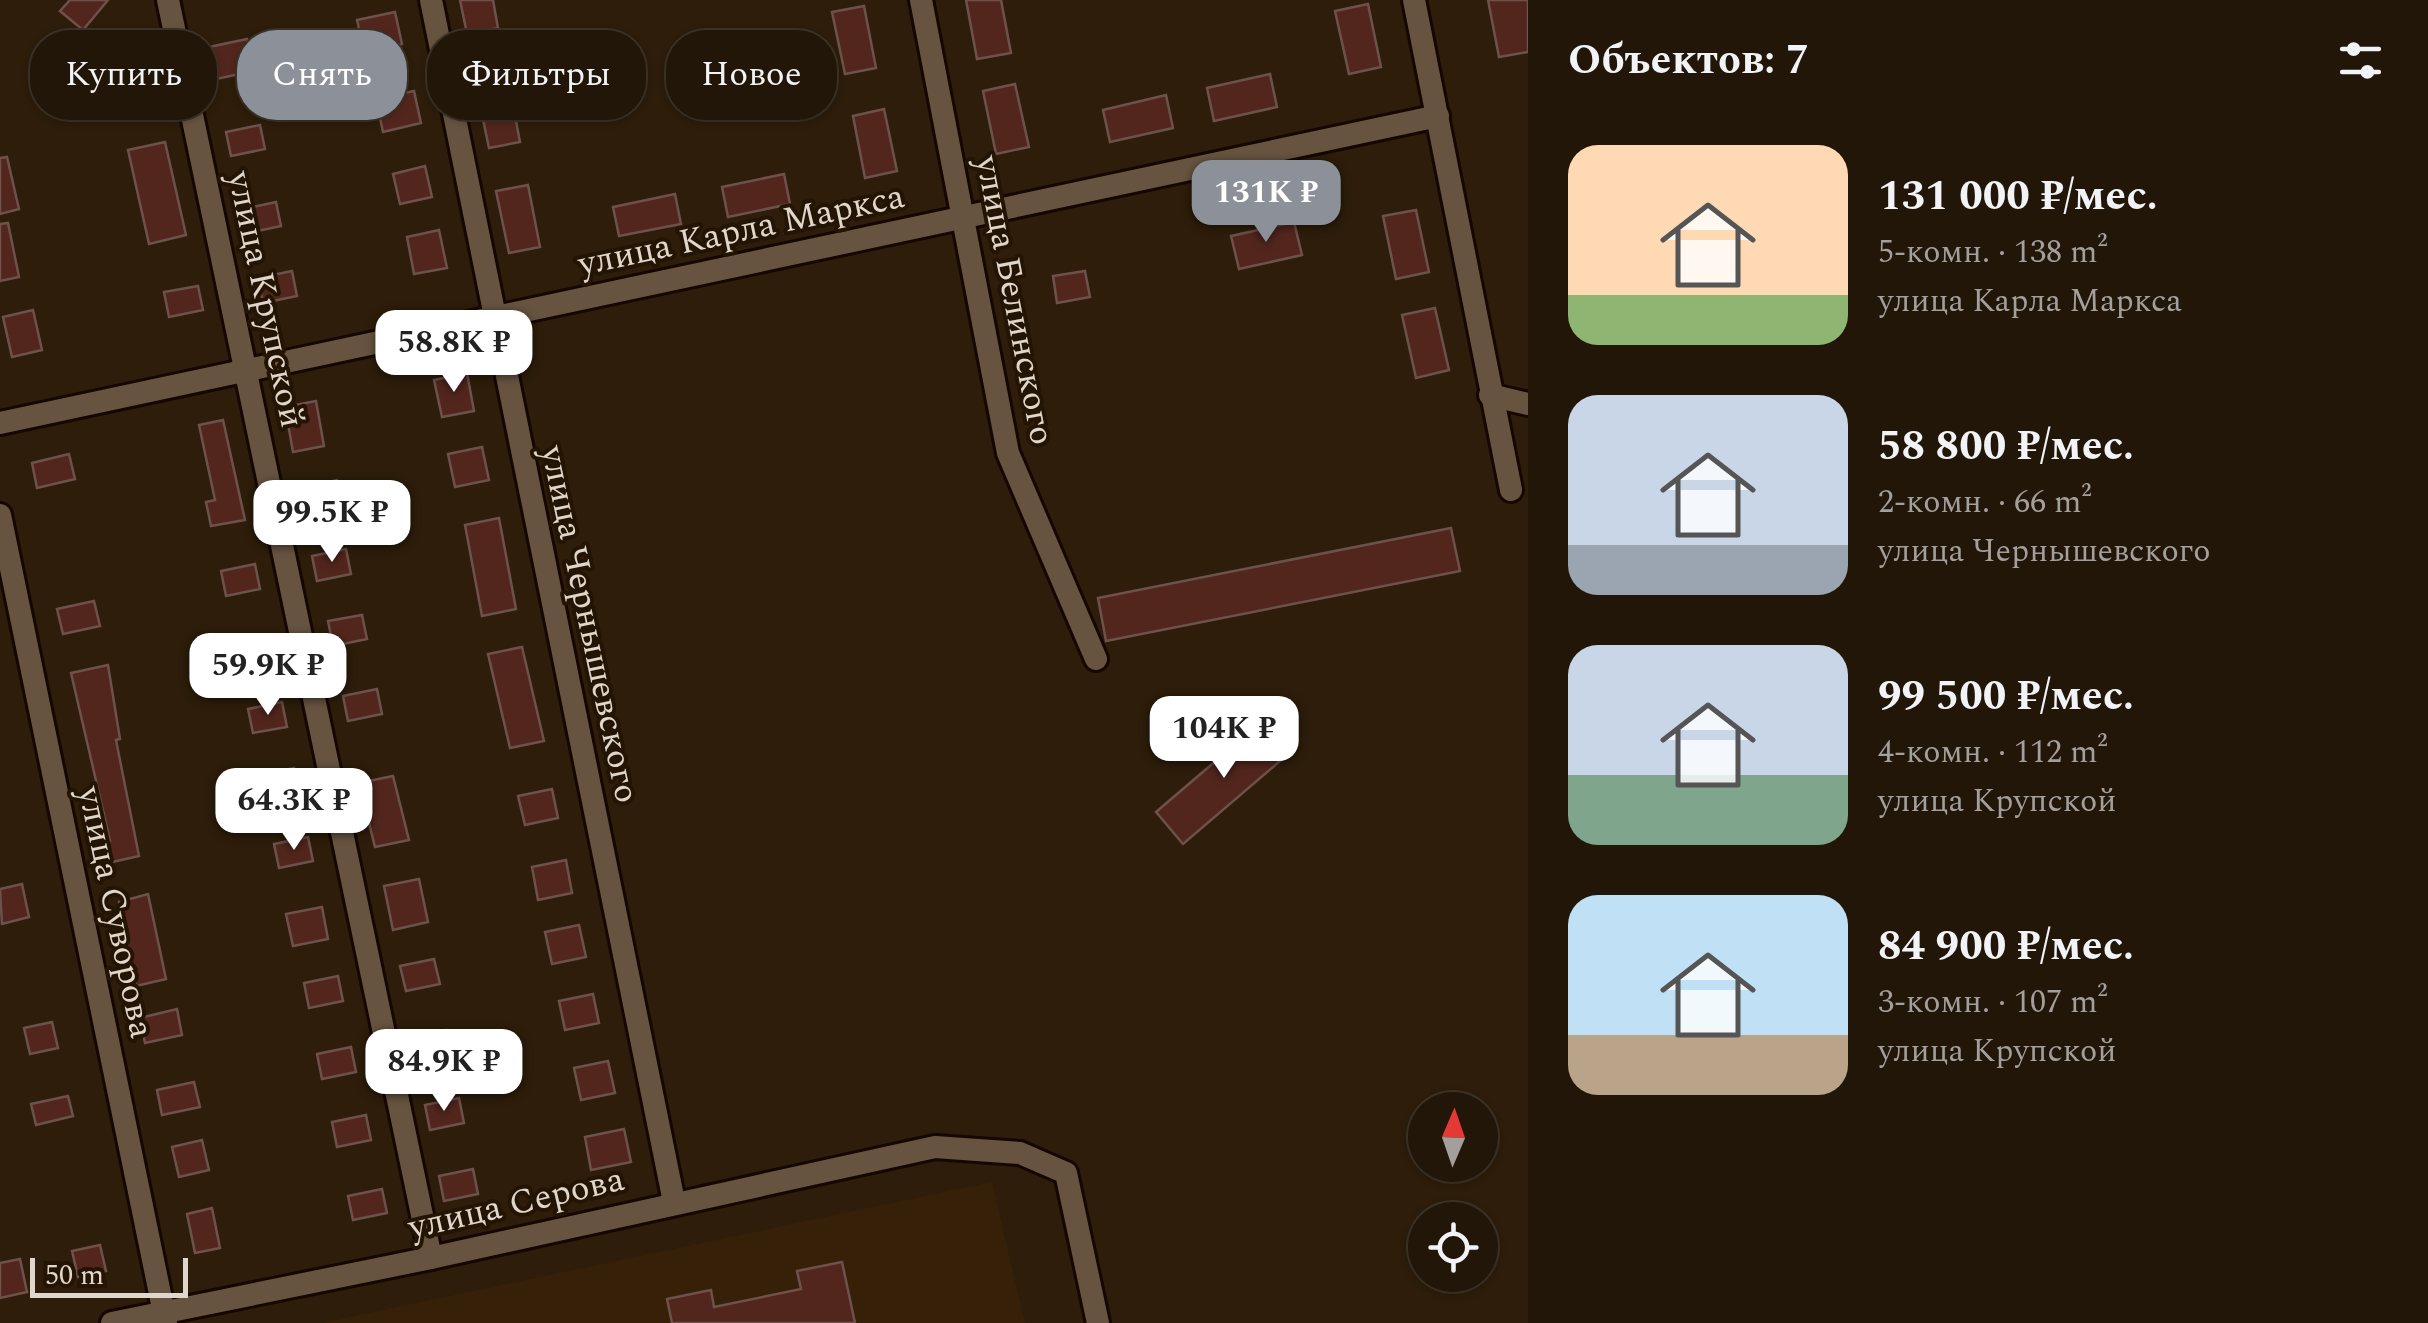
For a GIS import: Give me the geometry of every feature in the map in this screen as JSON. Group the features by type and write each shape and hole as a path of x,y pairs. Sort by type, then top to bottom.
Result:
{"street":[{"name":"улица Крупской","path":"168,0 431,1258"},
{"name":"улица Чернышевского","path":"431,0 674,1202"},
{"name":"улица Белинского","path":"920,0 1008,453 1096,659"},
{"path":"1414,0 1511,490"},
{"name":"улица Карла Маркса","path":"0,423 1438,116"},
{"path":"1490,395 1528,404"},
{"name":"улица Суворова","path":"0,516 165,1318"},
{"name":"улица Серова","path":"112,1323 165,1318 935,1147 1020,1154 1066,1173 1098,1323"}],"shaded area":[{"path":"992,1182 1025,1323 321,1323"}],"building":[{"path":"70,0 108,0 83,30 60,11"},
{"path":"460,0 493,0 498,28 466,30"},
{"path":"966,0 1001,0 1011,53 977,59"},
{"path":"1488,0 1528,0 1528,52 1499,57"},
{"path":"1368,4 1381,67 1349,74 1335,11"},
{"path":"864,6 876,68 845,74 832,12"},
{"path":"395,12 399,30 359,30 357,20"},
{"path":"237,41 237,75 217,79 217,45"},
{"path":"1270,74 1277,107 1214,121 1207,88"},
{"path":"1015,84 1029,147 996,154 983,91"},
{"path":"414,91 421,123 383,132 380,120 407,120 407,92"},
{"path":"1166,95 1173,128 1110,142 1103,110"},
{"path":"884,109 897,171 865,178 853,116"},
{"path":"483,120 516,120 520,142 489,148"},
{"path":"260,125 265,149 231,156 226,132"},
{"path":"165,142 186,235 149,244 128,150"},
{"path":"7,157 19,209 0,214 0,158"},
{"path":"425,166 432,197 400,204 393,174"},
{"path":"784,174 790,204 728,217 722,187"},
{"path":"528,185 540,247 509,253 496,191"},
{"path":"675,194 681,224 619,236 613,207"},
{"path":"276,202 281,226 248,233 243,209"},
{"path":"1416,210 1429,272 1396,279 1383,216"},
{"path":"1294,222 1302,255 1239,269 1231,236"},
{"path":"8,223 19,277 0,281 0,224"},
{"path":"439,230 447,268 414,274 407,237"},
{"path":"292,271 297,296 263,303 258,278"},
{"path":"1085,271 1090,297 1057,303 1053,276"},
{"path":"198,286 203,310 169,317 164,292"},
{"path":"1435,308 1449,370 1416,378 1402,315"},
{"path":"33,310 42,350 12,357 3,317"},
{"path":"467,373 474,411 442,417 434,380"},
{"path":"316,401 324,446 293,452 285,407"},
{"path":"223,420 245,520 211,526 206,502 215,500 199,425"},
{"path":"482,447 489,480 455,487 448,454"},
{"path":"69,454 75,479 37,488 32,463"},
{"path":"337,480 342,505 308,512 303,488"},
{"path":"499,518 516,609 482,616 465,525"},
{"path":"1451,528 1460,571 1106,641 1098,598"},
{"path":"346,549 351,574 317,581 312,556"},
{"path":"255,564 260,589 226,596 221,571"},
{"path":"94,601 100,626 63,634 57,609"},
{"path":"362,615 367,639 333,646 328,621"},
{"path":"268,637 273,661 239,668 234,644"},
{"path":"522,647 544,741 510,748 488,654"},
{"path":"108,665 120,739 116,740 139,856 108,863 104,842 110,841 71,673"},
{"path":"377,689 382,714 348,721 343,696"},
{"path":"282,702 287,727 253,733 248,709"},
{"path":"1266,718 1293,750 1183,844 1156,812"},
{"path":"294,768 299,793 265,800 260,775"},
{"path":"393,776 409,840 375,847 359,783"},
{"path":"552,789 558,818 525,825 518,796"},
{"path":"308,837 313,861 279,868 274,844"},
{"path":"566,860 572,893 538,900 532,867"},
{"path":"419,879 428,922 393,930 384,886"},
{"path":"22,884 29,917 2,924 0,889"},
{"path":"148,894 166,979 136,986 119,902"},
{"path":"322,907 328,939 293,946 286,914"},
{"path":"579,925 586,957 552,964 545,932"},
{"path":"434,959 440,984 406,991 400,966"},
{"path":"338,976 343,1001 309,1008 304,983"},
{"path":"593,994 599,1023 565,1030 559,1001"},
{"path":"177,1009 182,1035 145,1043 140,1018"},
{"path":"52,1022 58,1048 30,1054 24,1028"},
{"path":"446,1030 451,1054 417,1061 412,1037"},
{"path":"351,1047 356,1072 322,1079 317,1054"},
{"path":"608,1061 615,1093 581,1100 574,1068"},
{"path":"194,1082 200,1107 162,1115 157,1090"},
{"path":"68,1096 73,1116 36,1125 31,1104"},
{"path":"459,1098 464,1123 430,1130 425,1105"},
{"path":"366,1115 371,1140 337,1147 332,1122"},
{"path":"624,1129 631,1162 591,1170 585,1137"},
{"path":"202,1140 209,1170 179,1177 172,1147"},
{"path":"473,1169 478,1194 444,1201 439,1176"},
{"path":"382,1189 387,1213 353,1220 348,1196"},
{"path":"212,1208 220,1248 195,1253 187,1214"},
{"path":"100,1245 106,1271 78,1277 72,1251"},
{"path":"20,1259 27,1292 0,1298 0,1263"},
{"path":"842,1262 855,1323 672,1323 667,1299 711,1290 714,1307 801,1289 797,1271"}]}
